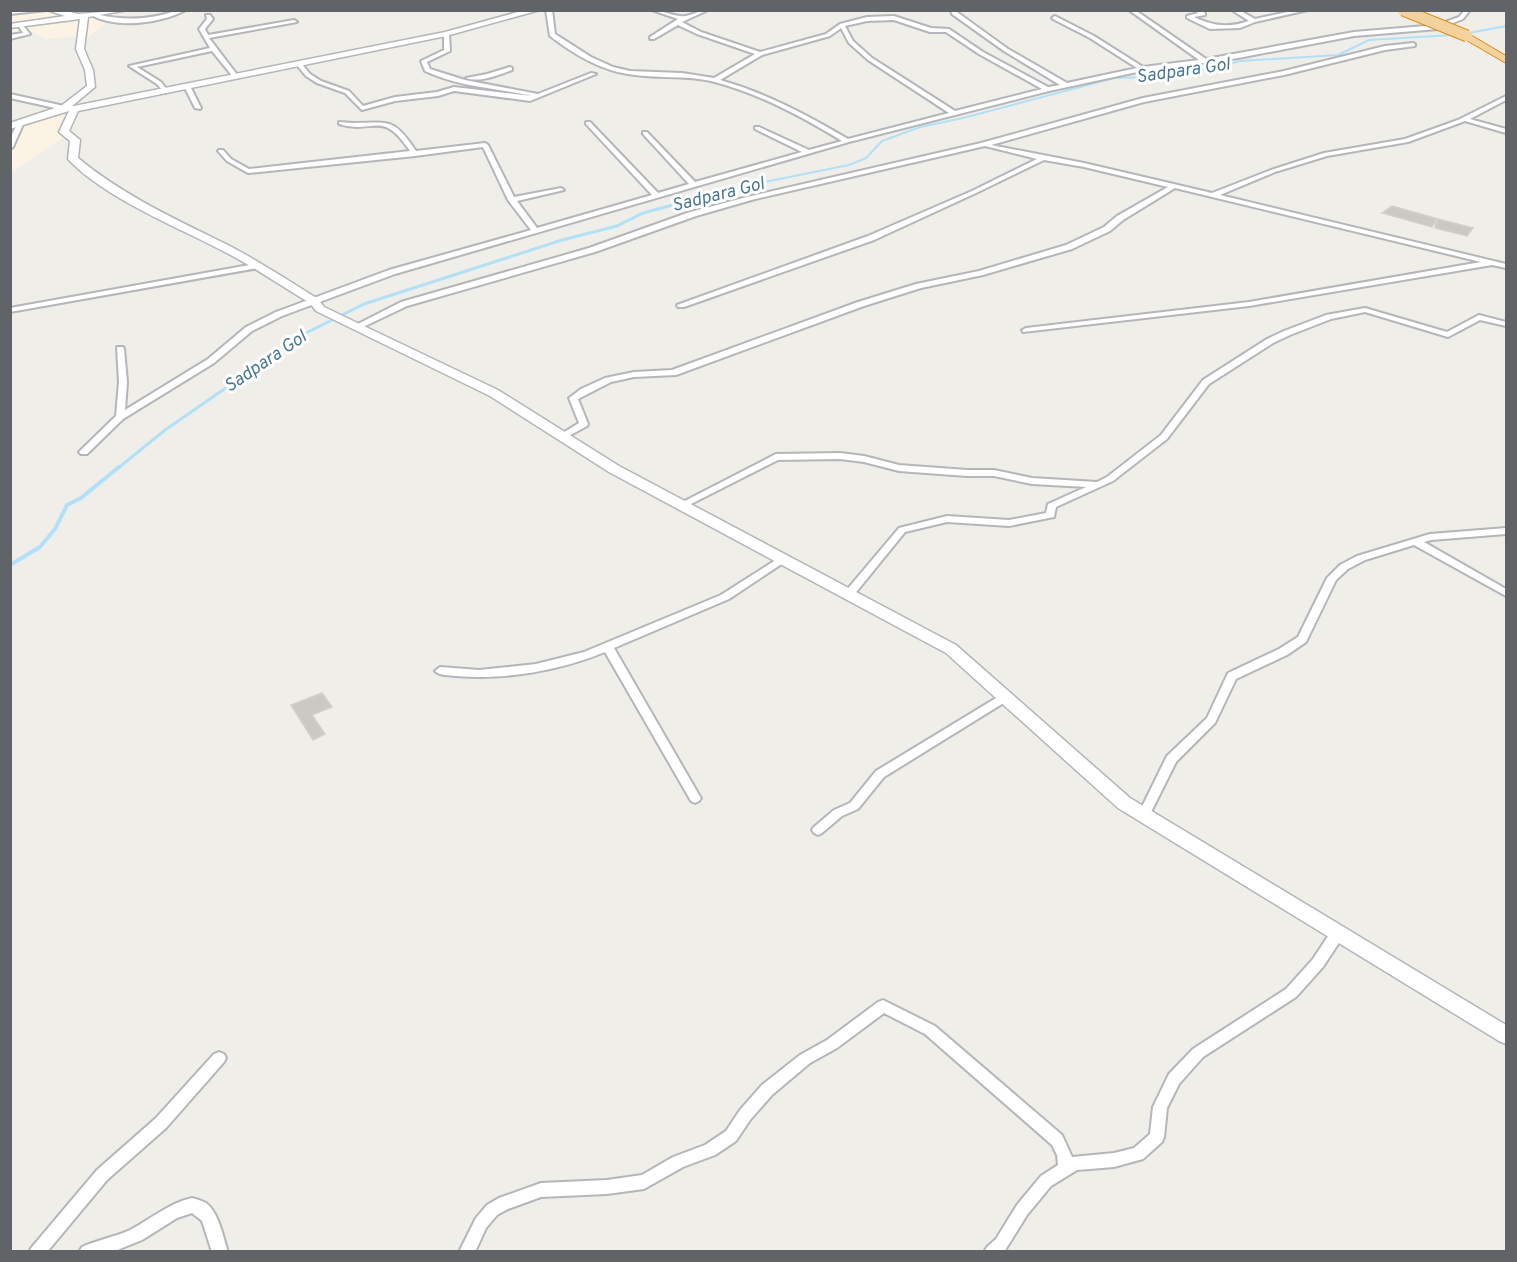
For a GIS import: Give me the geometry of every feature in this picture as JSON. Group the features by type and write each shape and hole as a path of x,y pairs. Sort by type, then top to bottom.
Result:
{"highway":[{"path":"1403,10 1457,30 1506,60"}],"main road":[{"path":"51,10 84,18"},
{"path":"10,26 84,18 124,10"},
{"path":"10,126 69,109 446,34 536,10"},
{"path":"84,18 80,49 88,70 91,87 69,109 64,132 75,140 73,159 77,164 152,212 255,266 317,305 494,393 614,469 951,649 1124,802 1506,1035"}],"street":[{"path":"10,12 45,10"},
{"path":"96,16 120,21 164,18 184,10"},
{"path":"549,10 552,35 605,65 629,73 716,80 764,98 847,141"},
{"path":"654,10 681,21 699,33 760,54"},
{"path":"652,38 706,10"},
{"path":"954,10 954,13 1006,50 1065,85"},
{"path":"1131,10 1204,60"},
{"path":"1196,10 1203,14 1189,16 1210,27 1240,26 1306,10"},
{"path":"1234,10 1254,21"},
{"path":"84,452 120,417 211,361 249,330 279,314 317,305 392,272 693,184 1047,89 1142,69 1354,34 1438,27 1461,18 1468,10"},
{"path":"208,16 210,19 202,29 213,49 236,77"},
{"path":"716,80 760,54 800,45 828,35 842,25 867,19 894,18 930,30 947,30 981,53 1047,89"},
{"path":"1055,18 1092,37 1142,69"},
{"path":"206,37 294,22"},
{"path":"21,25 27,34 36,40"},
{"path":"842,25 851,42 870,59 953,113"},
{"path":"10,37 27,34"},
{"path":"446,34 447,51 423,62 432,72 454,79 539,96"},
{"path":"355,325 405,304 592,250 693,214 753,197 984,145 1143,100 1284,73 1385,48 1413,45"},
{"path":"165,91 159,83 132,66 213,49"},
{"path":"299,64 314,78 347,92 362,108 454,88 530,99 593,74"},
{"path":"454,79 488,76 510,69"},
{"path":"187,86 198,108"},
{"path":"10,96 69,109"},
{"path":"1210,196 1326,154 1406,141 1464,119 1506,98"},
{"path":"1464,119 1506,130"},
{"path":"10,147 21,122"},
{"path":"341,123 346,125 378,122 391,126 401,133 415,154"},
{"path":"588,123 656,195"},
{"path":"757,128 808,152"},
{"path":"645,133 693,184"},
{"path":"221,152 229,160 248,171 485,145 512,200 535,230"},
{"path":"984,145 1084,165 1210,196 1323,220 1506,266"},
{"path":"681,305 871,238 1043,158"},
{"path":"562,436 584,424 573,398 609,380 654,371 673,373 861,304 919,286 980,273 1070,247 1107,230 1120,218 1172,187"},
{"path":"512,200 561,190"},
{"path":"1026,330 1249,304 1493,262"},
{"path":"10,310 255,266"},
{"path":"849,594 902,530 947,519 1009,523 1051,515 1052,506 1099,485 1164,437 1206,382 1270,341 1304,326 1365,310 1448,335 1479,318 1506,324"},
{"path":"120,349 123,382 120,417"},
{"path":"682,505 776,457 840,456 864,459 899,468 994,473 1032,481 1099,485"},
{"path":"1144,815 1171,759 1211,720 1232,676 1283,652 1302,639 1332,578 1344,567 1361,558 1430,537 1506,531"},
{"path":"1416,542 1506,593"},
{"path":"440,671 479,674 536,668 608,647 725,597 782,559"},
{"path":"608,647 695,798"},
{"path":"818,830 838,813 854,806 880,774 1006,696"},
{"path":"992,1251 1001,1244 1022,1210 1046,1181 1075,1163 1114,1160 1138,1154 1157,1137 1160,1107 1174,1079 1198,1053 1291,993 1318,963 1337,934"},
{"path":"467,1251 481,1223 492,1210 504,1203 541,1190 607,1187 644,1182 678,1162 710,1150 731,1136 745,1114 767,1090 805,1059 832,1044 883,1006 930,1030 1057,1140 1064,1155 1066,1169"},
{"path":"37,1251 102,1175 161,1123 219,1058"},
{"path":"87,1251 142,1232 172,1211 189,1204 197,1205 205,1211 211,1221 220,1251"}],"shaded area":[{"path":"11,11 120,11 76,48 75,36 45,39 35,33 11,38"},
{"path":"73,107 80,108 70,133 11,173 11,126"}],"building":[{"path":"1392,206 1473,228 1467,236 1435,228 1437,219 1432,227 1382,213"},
{"path":"322,693 332,707 312,715 325,734 313,740 291,705"}],"waterway":[{"name":"Sadpara Gol","path":"1469,33 1506,26"},
{"name":"Sadpara Gol","path":"678,204 755,184 849,165 866,158 882,141 920,127 963,118 1114,78 1153,77 1172,72 1210,69 1240,61 1338,55 1369,40 1453,35"},
{"name":"Sadpara Gol","path":"117,469 165,430 304,334 364,304 562,240 617,226 643,213 684,202"},
{"name":"Sadpara Gol","path":"10,565 40,547 55,529 67,505 81,498 119,467"}]}
